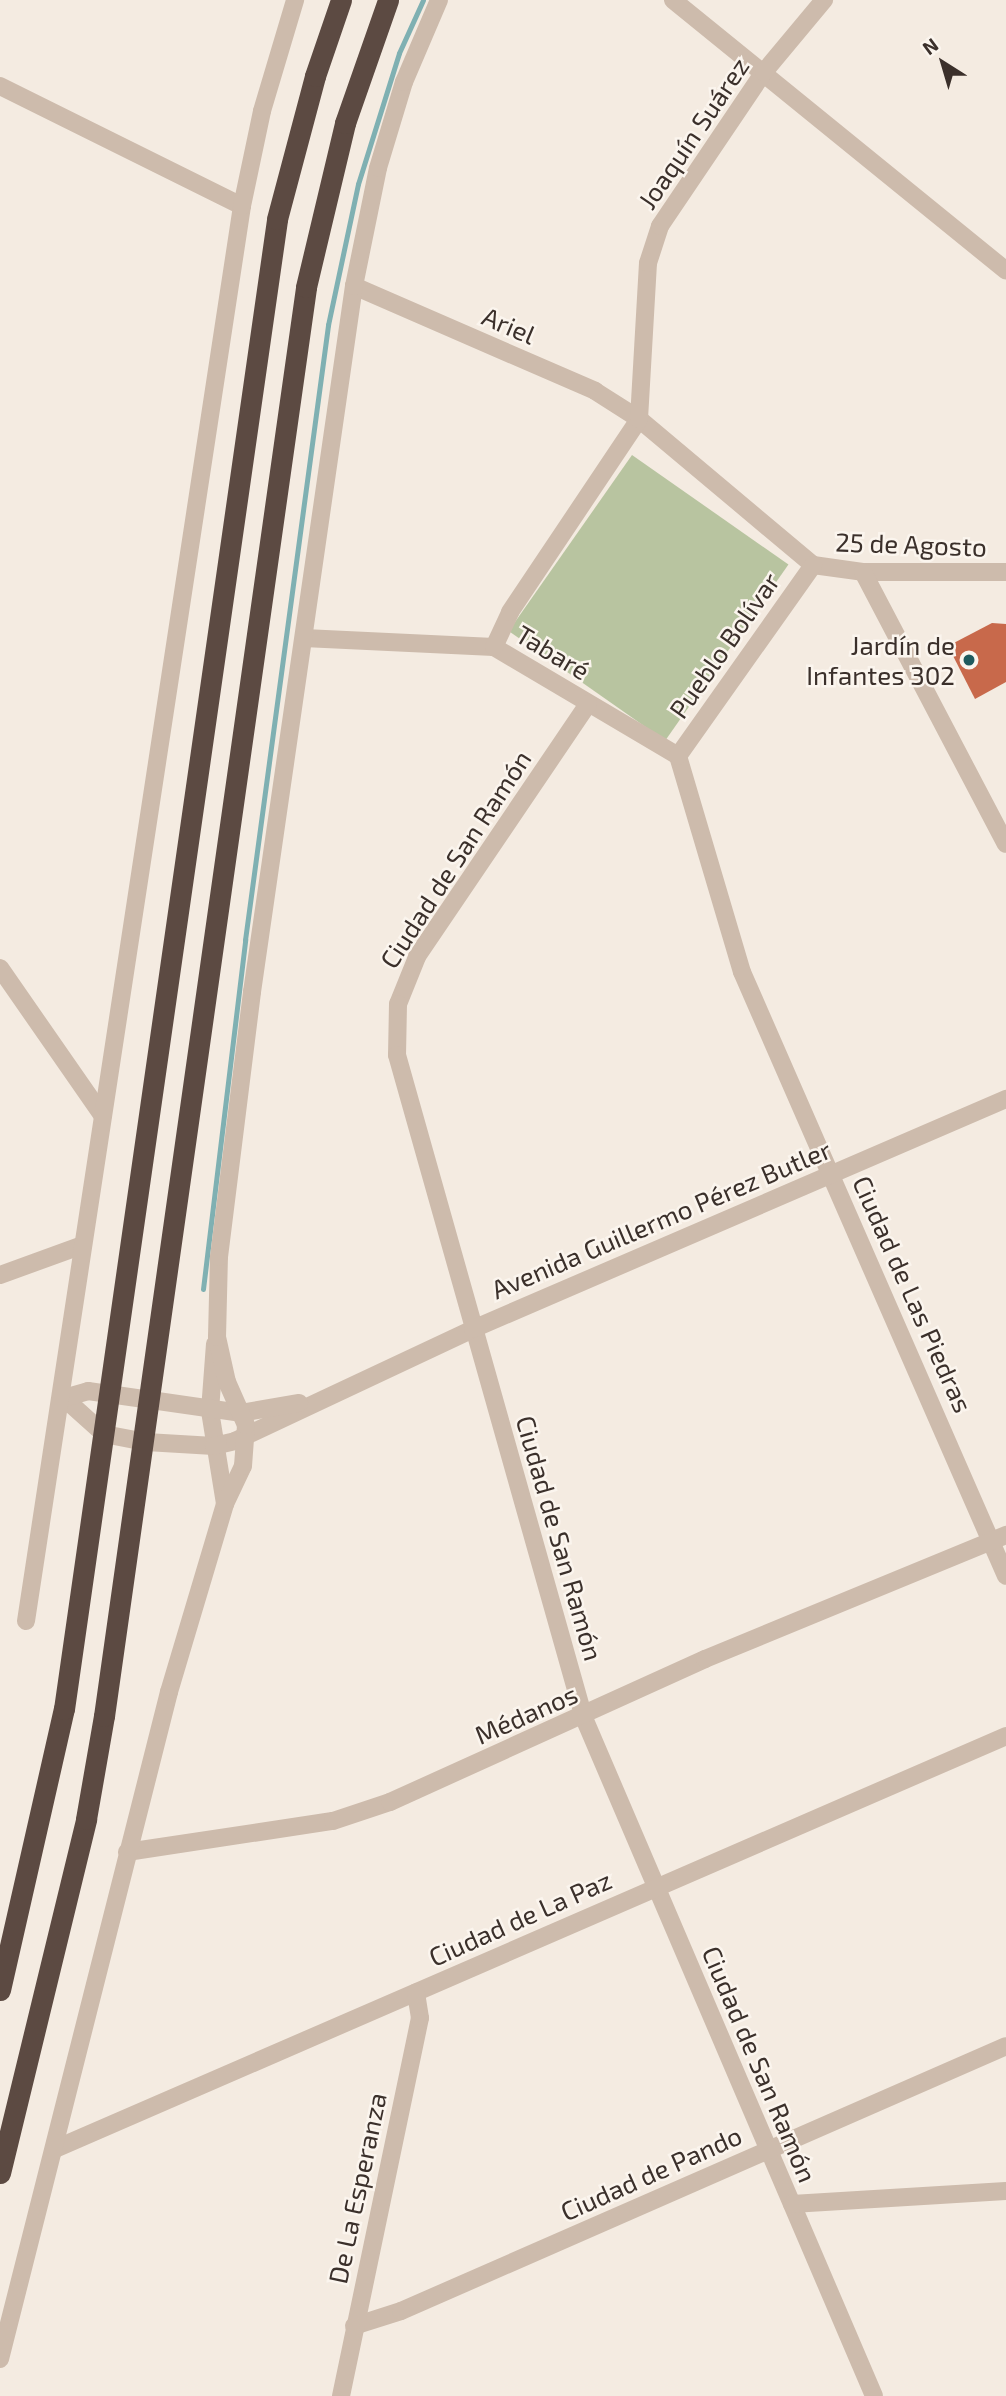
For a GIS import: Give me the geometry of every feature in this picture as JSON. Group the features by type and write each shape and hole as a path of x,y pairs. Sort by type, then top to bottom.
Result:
{"highway":[{"path":"0,1990 64,1709 267,277 289,166 341,0"},
{"path":"0,2173 86,1819 146,1442 306,286 345,123 388,0"}],"street":[{"path":"26,1621 64,1398 83,1245 242,206 262,111 295,0"},
{"path":"225,1504 210,1411 218,1337 219,1256 250,1006 354,286 378,168 404,82 439,0"},
{"path":"673,0 1006,271"},
{"name":"Joaquín Suárez","path":"639,419 648,263 660,226 764,72 824,0"},
{"path":"0,86 242,206"},
{"name":"Ariel","path":"354,286 595,391 639,419 813,565"},
{"path":"494,647 510,612 639,419"},
{"name":"25 de Agosto","path":"813,565 863,572 1006,572"},
{"name":"Pueblo Bolívar","path":"678,756 813,565"},
{"path":"863,572 1006,844"},
{"name":"Tabaré","path":"303,638 494,647 678,756"},
{"name":"Ciudad de San Ramón","path":"589,704 417,957 398,1004 397,1055 584,1718 874,2396"},
{"name":"Ciudad de Las Piedras","path":"678,756 743,972 832,1175 999,1538 1006,1576"},
{"path":"0,968 103,1116"},
{"name":"Avenida Guillermo Pérez Butler","path":"338,1389 1006,1099"},
{"path":"0,1275 83,1245"},
{"path":"0,2359 55,2149 127,1852 225,1504 243,1466 246,1437 218,1337"},
{"path":"64,1398 88,1391 210,1411 240,1413 298,1403 338,1389"},
{"path":"64,1398 104,1434 146,1442 214,1446 246,1437 338,1389"},
{"name":"Médanos","path":"127,1852 333,1821 390,1802 584,1718 717,1654 999,1538"},
{"name":"Ciudad de La Paz","path":"55,2149 1006,1736"},
{"name":"De La Esperanza","path":"341,2396 420,2018 416,1992"},
{"name":"Ciudad de Pando","path":"354,2326 401,2311 1006,2046"},
{"path":"792,2204 1006,2191"}],"green space":[{"path":"632,455 788,565 665,741 509,631"}],"building":[{"path":"992,623 1006,624 1006,682 975,699 948,646"}],"waterway":[{"path":"203,1289 245,940 328,325 358,184 399,53 423,0"}],"place":[{"name":"Jardín de Infantes 302","path":"969,660"}]}
